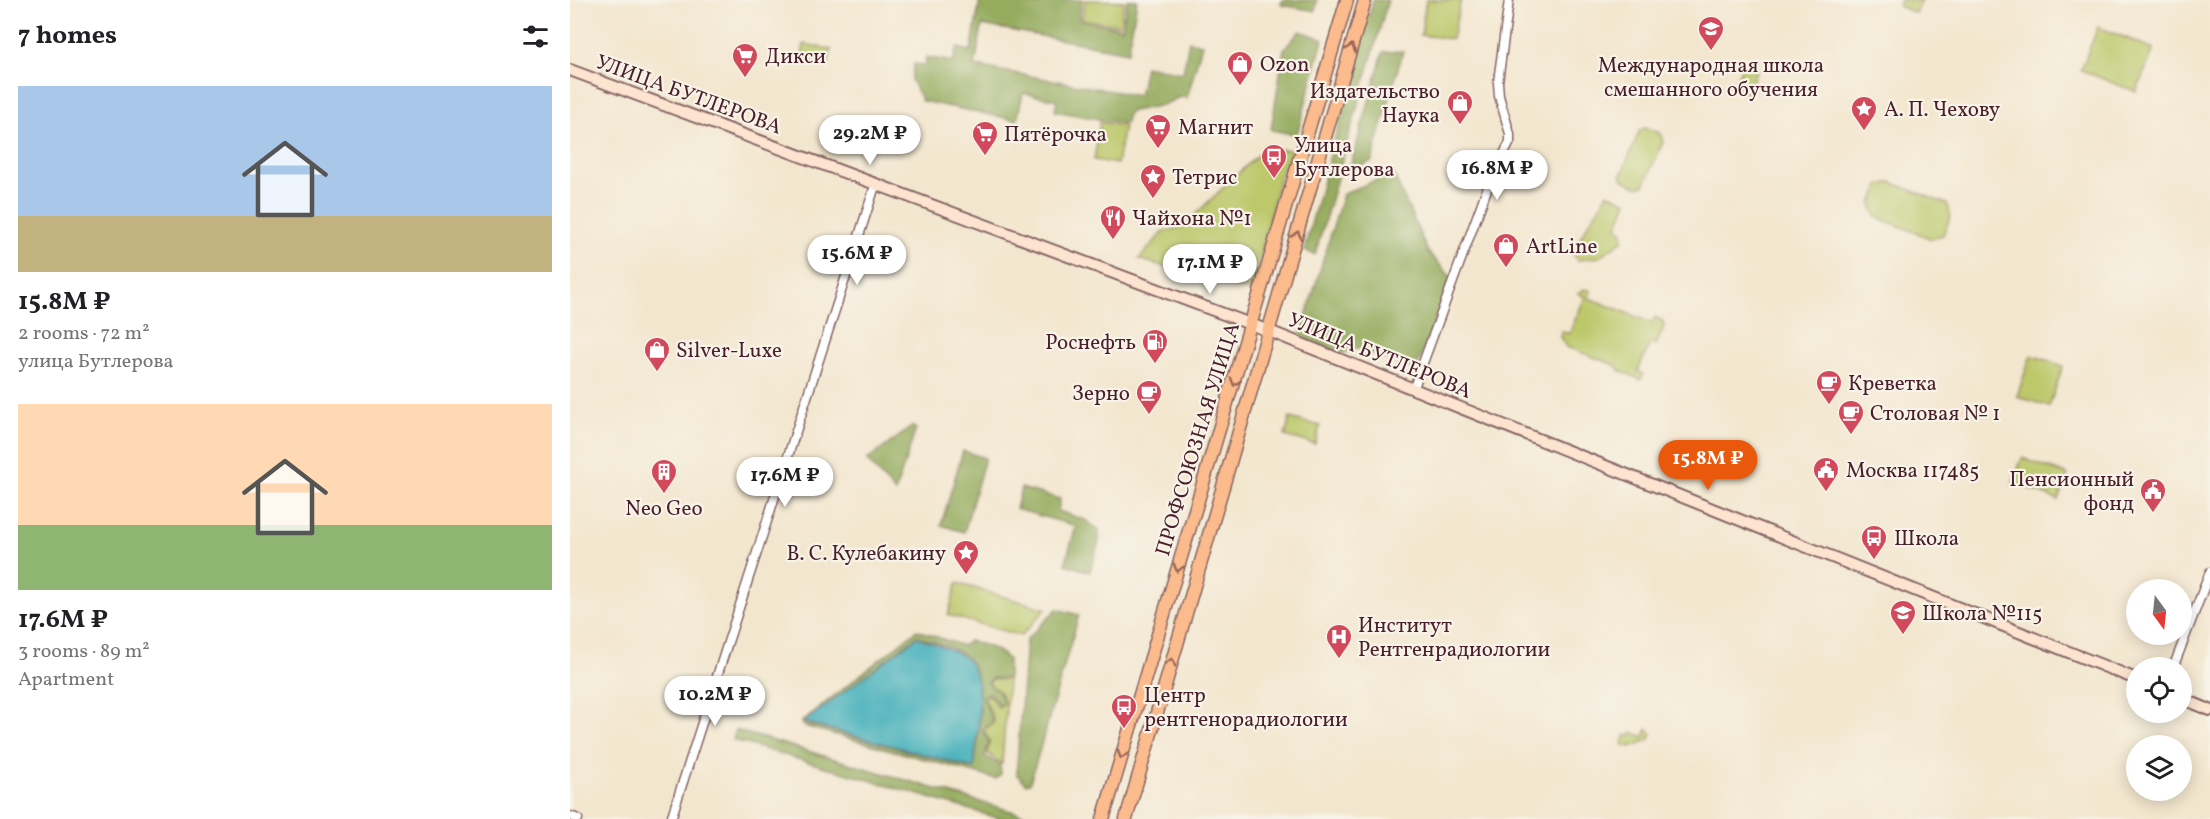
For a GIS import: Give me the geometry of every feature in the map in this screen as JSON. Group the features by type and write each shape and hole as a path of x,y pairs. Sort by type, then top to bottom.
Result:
{"main road":[{"name":"ПРОФСОЮЗНАЯ УЛИЦА","path":"1103,819 1252,326 1347,0"},
{"name":"ПРОФСОЮЗНАЯ УЛИЦА","path":"1126,819 1365,0"}],"street":[{"path":"1413,390 1490,180 1509,142 1510,134 1499,96 1498,82 1509,0"},
{"name":"УЛИЦА БУТЛЕРОВА","path":"570,70 1269,332 1809,546 2126,675"},
{"path":"671,819 876,183"},
{"path":"2177,657 2210,572"},
{"path":"2192,703 2210,710"},
{"path":"570,816 578,819"}],"green space":[{"path":"980,0 1011,0 1038,5 1040,0 1082,0 1079,20 1122,28 1127,0 1137,0 1128,52 982,25 975,66 1139,96 1145,66 1183,73 1189,41 1202,44 1187,98 1179,97 1161,105 1129,112 1125,124 1055,111 1057,100 1023,93 1017,120 922,101 911,80 914,64 925,65 926,57 953,62 957,48 971,51"},
{"path":"1085,0 1124,1 1120,25 1082,19"},
{"path":"1282,0 1317,0 1315,11 1281,5"},
{"path":"1373,0 1388,0 1315,255 1304,250"},
{"path":"1426,0 1461,0 1452,39 1421,35"},
{"path":"1900,0 1921,0 1915,13 1898,6"},
{"path":"2098,27 2154,49 2136,92 2081,70"},
{"path":"1300,31 1323,39 1297,135 1271,130 1284,49"},
{"path":"804,44 831,49 828,65 801,60"},
{"path":"1403,51 1372,161 1349,171 1383,52"},
{"path":"1743,64 1757,69 1747,94 1733,88"},
{"path":"1100,122 1124,126 1117,164 1094,160"},
{"path":"1646,128 1660,133 1663,142 1644,185 1638,187 1623,180 1621,175 1640,130"},
{"path":"1264,149 1292,150 1280,175 1252,291 1231,287 1139,259 1164,231 1182,227"},
{"path":"1393,173 1428,252 1451,277 1416,370 1358,348 1341,354 1300,336 1343,194"},
{"path":"1891,182 1947,204 1951,216 1943,235 1932,239 1876,217 1871,205 1879,186"},
{"path":"1607,193 1627,202 1617,227 1623,232 1623,240 1599,257 1578,260 1573,254 1576,246"},
{"path":"1584,289 1591,291 1589,298 1652,323 1655,317 1663,321 1664,327 1656,345 1650,343 1638,371 1643,374 1641,380 1620,371 1615,365 1566,347 1560,337 1562,331 1569,334 1585,297 1578,293"},
{"path":"2031,355 2063,366 2049,407 2017,396"},
{"path":"1290,418 1320,426 1315,444 1285,436"},
{"path":"913,426 916,429 895,492 867,460"},
{"path":"963,451 985,458 964,532 941,525"},
{"path":"2022,458 2068,475 2058,500 2013,482"},
{"path":"1021,488 1060,499 1058,511 1085,520 1099,530 1099,541 1090,572 1065,564 1076,526 1016,509"},
{"path":"957,583 1046,609 1021,636 948,615"},
{"path":"1057,609 1079,615 1030,783 1026,784 1017,775 1017,764 1026,640"},
{"path":"917,630 963,646 969,641 985,645 1001,653 1008,660 1008,678 991,678 988,683 999,692 1004,703 1000,706 989,693 983,697 993,722 982,730 989,742 985,756 1000,765 1001,774 996,779 804,726 801,722","holes":["917,636 954,649 965,656 972,665 977,678 980,709 974,769 804,723"]},
{"path":"992,679 1008,680 1002,764 987,753 990,741 984,731 994,721 984,697 989,695 998,707 1004,703 1000,692 989,684"},
{"path":"1647,729 1652,734 1649,740 1630,747 1622,744 1626,735 1631,736 1632,732 1644,737"},
{"path":"736,730 1038,819 1001,819 733,740"}],"water":[{"path":"917,637 959,654 972,667 979,693 974,768 804,722"}],"place":[{"name":"Международная школа смешанного обучения","path":"1711,52"},
{"name":"Дикси","path":"745,79"},
{"name":"Ozon","path":"1240,87"},
{"name":"Издательство Наука","path":"1460,126"},
{"name":"А. П. Чехову","path":"1864,132"},
{"name":"Магнит","path":"1158,150"},
{"name":"Пятёрочка","path":"985,157"},
{"name":"Улица Бутлерова","path":"1274,180"},
{"name":"Тетрис","path":"1153,200"},
{"name":"Чайхона №1","path":"1113,241"},
{"name":"ArtLine","path":"1506,269"},
{"name":"Роснефть","path":"1155,365"},
{"name":"Silver-Luxe","path":"657,373"},
{"name":"Креветка","path":"1829,406"},
{"name":"Зерно","path":"1149,416"},
{"name":"Столовая № 1","path":"1851,436"},
{"name":"Москва 117485","path":"1826,493"},
{"name":"Neo Geo","path":"664,495"},
{"name":"Пенсионный фонд","path":"2153,514"},
{"name":"Школа","path":"1874,561"},
{"name":"В. С. Кулебакину","path":"966,576"},
{"name":"Школа №115","path":"1903,636"},
{"name":"Институт Рентгенрадиологии","path":"1339,660"},
{"name":"Центр рентгенорадиологии","path":"1124,730"}]}
